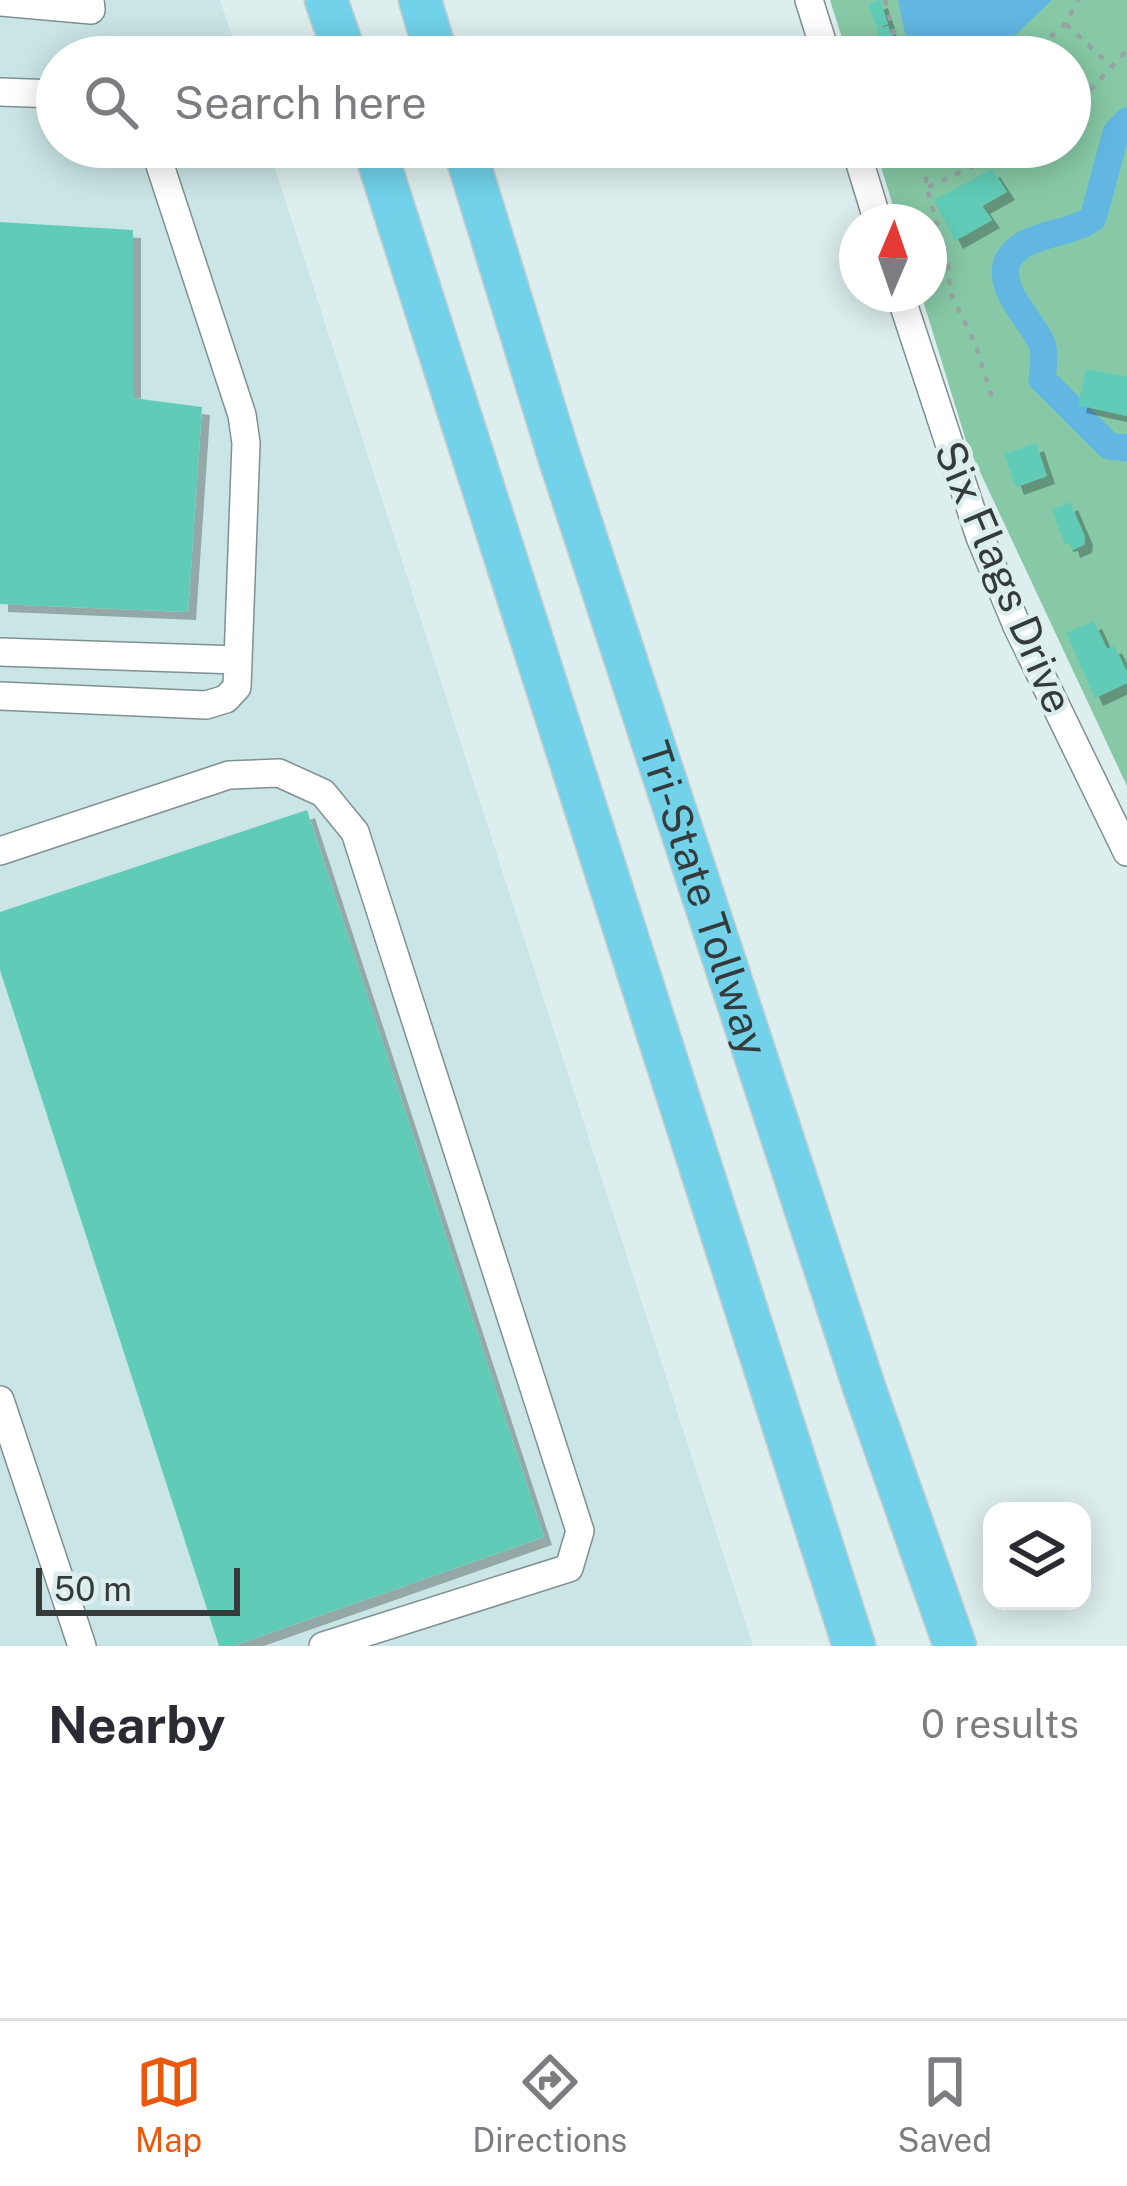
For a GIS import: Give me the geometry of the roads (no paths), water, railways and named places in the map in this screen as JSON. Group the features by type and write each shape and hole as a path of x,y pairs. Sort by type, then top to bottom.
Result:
{"highway":[{"path":"326,0 339,36"},
{"path":"420,0 431,36"},
{"name":"Tri-State Tollway","path":"381,168 854,1646"},
{"name":"Tri-State Tollway","path":"470,168 529,365 784,1145 955,1646"}],"lane":[{"path":"0,2 91,10 90,0"},
{"path":"810,1 821,36"},
{"path":"0,92 36,93"},
{"path":"0,696 206,705 226,699 237,687 246,443 242,415 161,168"},
{"path":"861,168 872,204"},
{"name":"Six Flags Drive","path":"906,312 980,537 1017,626 1127,852"},
{"path":"0,652 238,660"},
{"path":"74,699 75,654"},
{"path":"0,850 229,776 279,773 323,793 355,832 580,1531 569,1568 323,1646"},
{"path":"0,1400 82,1646"}],"water":[{"path":"898,0 1052,0 1014,36 906,36"}],"waterway":[{"path":"1127,121 1116,133 1093,218 1023,245 1006,268 1011,294 1043,346 1042,379 1109,446 1127,448"}]}
